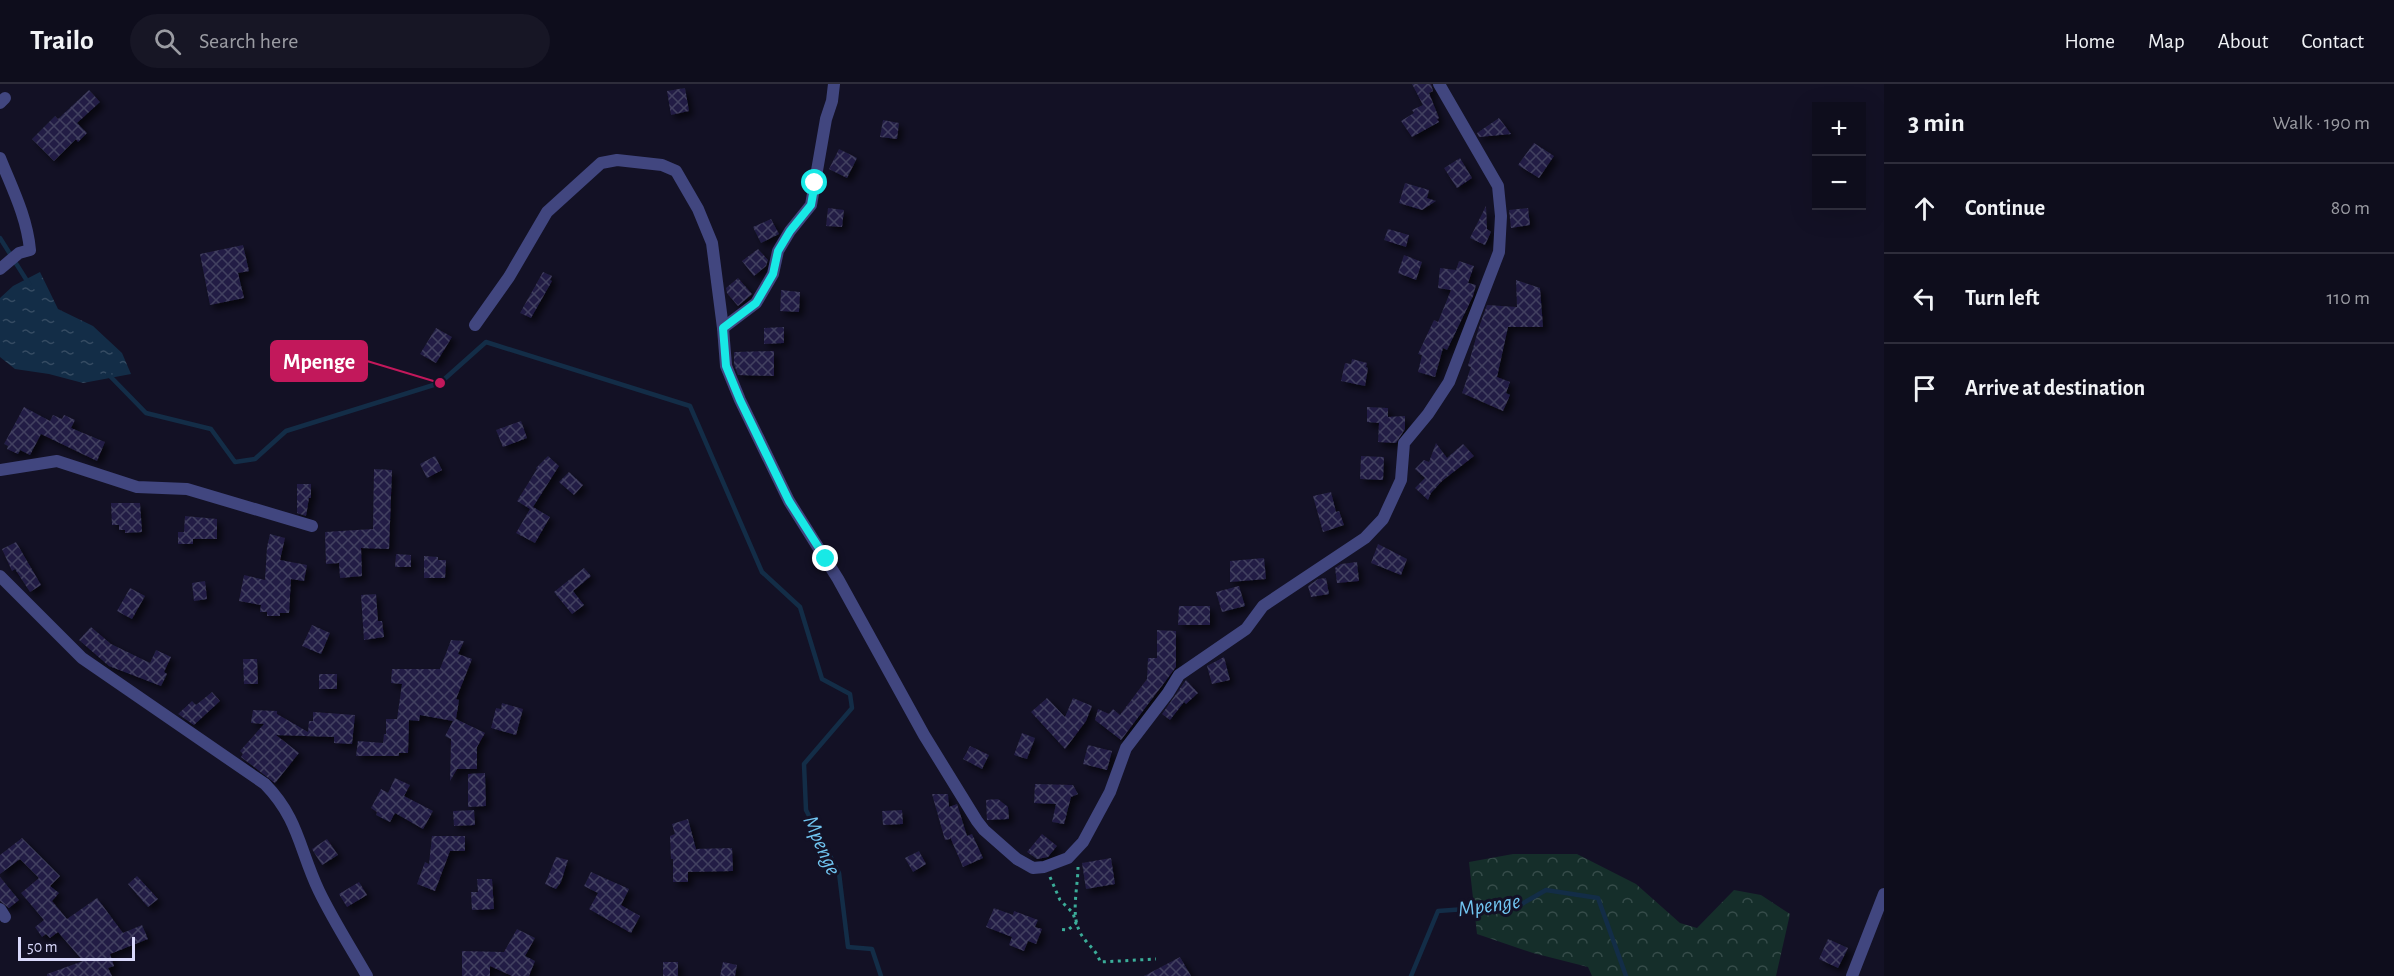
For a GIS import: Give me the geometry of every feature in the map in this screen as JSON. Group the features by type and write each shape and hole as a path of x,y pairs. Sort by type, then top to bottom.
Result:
{"street":[{"path":"723,328 756,303 773,274 778,251 790,231 811,205 825,119 832,101 834,84"},
{"path":"475,325 509,277 547,212 601,163 617,160 662,165 676,171 698,209 712,243 726,366 789,501 838,579 924,735 984,830 1017,859 1033,868 1044,867 1068,858 1083,842 1110,792 1126,748 1179,675 1246,629 1263,606 1365,538 1383,519 1401,480 1404,443 1428,414 1449,382 1499,252 1501,216 1498,186 1439,84"},
{"path":"0,159 24,216 30,250 19,253 0,269"},
{"path":"0,470 57,461 137,487 187,489 312,526"},
{"path":"0,576 82,658 265,784 280,800 290,815 319,890 367,976"},
{"path":"1851,976 1884,894"}],"path":[{"path":"1057,862 1049,876 1060,900 1073,913 1087,944 1098,954 1100,962 1156,959"},
{"path":"1058,929 1068,930 1076,923 1078,865"}],"green space":[{"path":"1513,854 1577,854 1636,884 1680,923 1697,928 1734,890 1761,895 1790,914 1776,976 1592,976 1588,967 1533,953 1477,934 1469,862"}],"water":[{"path":"40,272 58,309 93,326 122,353 131,374 83,383 49,374 15,369 0,357 0,298 13,286"}],"building":[{"path":"1412,84 1431,84 1433,91 1429,93 1439,122 1412,137 1401,121 1414,113 1412,110 1423,105"},
{"path":"685,88 689,111 671,115 667,91"},
{"path":"89,90 100,102 77,123 87,133 78,142 76,139 54,161 32,139 55,116 58,119"},
{"path":"1499,118 1511,134 1479,137 1477,133"},
{"path":"883,120 899,123 897,139 880,137"},
{"path":"1534,143 1554,156 1539,178 1518,165"},
{"path":"839,149 857,158 847,178 829,169"},
{"path":"1460,158 1472,178 1457,188 1444,168"},
{"path":"1405,183 1429,190 1427,198 1436,201 1422,210 1399,203"},
{"path":"1486,206 1487,229 1491,232 1485,245 1470,238"},
{"path":"828,208 844,210 842,227 826,226"},
{"path":"1528,208 1530,225 1511,228 1509,210"},
{"path":"771,219 779,234 761,243 753,227"},
{"path":"1388,229 1409,235 1406,247 1384,240"},
{"path":"243,245 249,271 238,273 244,298 210,305 200,254"},
{"path":"758,249 768,260 766,266 754,276 742,261"},
{"path":"1404,255 1422,262 1416,280 1398,273"},
{"path":"1459,261 1474,266 1468,283 1476,285 1447,350 1443,348 1435,377 1418,372 1422,355 1418,354 1434,320 1438,322 1451,290 1438,288 1440,268 1456,270"},
{"path":"543,272 552,276 550,280 552,281 531,318 520,313"},
{"path":"738,278 752,294 738,306 727,293 726,288"},
{"path":"1516,280 1540,288 1543,327 1508,327 1497,377 1510,382 1506,393 1510,395 1503,411 1462,393 1487,305 1517,307"},
{"path":"781,290 800,292 799,312 780,311"},
{"path":"784,327 784,343 764,344 764,328"},
{"path":"436,328 452,337 436,363 420,354"},
{"path":"774,351 774,376 738,375 734,364 734,352"},
{"path":"1352,359 1367,363 1365,386 1341,381 1345,363 1351,364"},
{"path":"24,407 50,421 53,415 62,419 64,415 75,420 71,428 105,442 97,461 41,434 30,455 20,450 18,454 7,449 8,446 4,444"},
{"path":"1367,407 1388,408 1388,417 1405,416 1405,429 1396,443 1378,442 1379,423 1367,422"},
{"path":"521,421 527,438 503,447 496,430"},
{"path":"1436,443 1447,458 1463,444 1474,456 1442,481 1428,500 1415,488 1425,478 1415,469 1424,460 1429,462"},
{"path":"435,456 442,470 427,478 420,464"},
{"path":"548,456 559,466 533,507 550,517 535,543 516,533 530,509 517,501 536,468"},
{"path":"1361,456 1384,457 1383,480 1360,479"},
{"path":"374,469 392,470 389,549 361,548 362,576 340,578 339,563 326,564 325,532 373,529"},
{"path":"569,472 583,485 574,495 559,482"},
{"path":"297,484 311,484 311,498 309,498 306,516 297,513"},
{"path":"1331,492 1336,512 1339,511 1344,525 1323,532 1313,496"},
{"path":"111,503 140,503 142,532 125,533 125,530 119,530 119,525 112,525"},
{"path":"185,516 217,519 217,539 193,539 193,544 178,544 178,532 184,532"},
{"path":"270,534 285,538 280,560 307,565 304,581 291,579 289,613 280,613 280,616 267,616 267,612 260,612 261,605 239,601 244,575 265,580"},
{"path":"16,542 41,585 30,592 15,569 12,571 2,549"},
{"path":"1378,544 1407,559 1401,575 1371,563"},
{"path":"396,554 411,555 411,567 395,567"},
{"path":"424,556 446,560 445,578 424,578"},
{"path":"1264,558 1266,579 1230,582 1230,561"},
{"path":"1357,562 1359,581 1337,583 1335,568 1341,564"},
{"path":"584,568 591,576 573,591 584,605 572,614 554,592"},
{"path":"1326,578 1329,594 1311,597 1308,586 1318,579"},
{"path":"205,581 207,599 194,601 192,583"},
{"path":"1239,586 1245,606 1222,612 1216,592"},
{"path":"130,588 145,596 132,619 117,611"},
{"path":"376,594 378,621 382,621 384,637 364,640 361,595"},
{"path":"1179,606 1210,606 1210,625 1178,625"},
{"path":"312,625 330,633 321,654 302,646"},
{"path":"91,627 111,644 150,663 156,650 171,657 161,686 109,666 79,640"},
{"path":"1157,630 1176,631 1176,667 1121,740 1095,720 1098,709 1109,714 1113,709 1120,715 1147,679 1148,658 1157,658"},
{"path":"451,640 464,641 458,654 472,659 456,699 459,700 456,719 485,733 477,747 477,769 457,769 450,781 451,739 445,736 453,721 420,715 419,721 409,720 408,753 399,753 399,756 356,756 358,741 383,743 384,734 386,734 386,719 397,719 402,684 391,683 392,669 440,669"},
{"path":"1224,657 1230,680 1212,684 1207,666"},
{"path":"243,659 257,659 258,684 244,684"},
{"path":"319,674 337,674 337,689 319,689"},
{"path":"1186,680 1198,693 1186,704 1184,702 1170,720 1162,714"},
{"path":"212,692 220,701 194,725 178,714 192,701 196,705"},
{"path":"1047,698 1065,717 1073,698 1092,706 1086,721 1065,749 1031,712"},
{"path":"502,703 523,709 516,735 491,728 496,708 501,709"},
{"path":"253,710 277,711 277,714 308,732 309,721 313,721 313,712 355,715 352,744 334,743 334,737 276,735 299,753 275,783 241,757 243,754 240,751 264,724 251,723"},
{"path":"1022,733 1035,738 1027,759 1014,755"},
{"path":"1088,745 1112,751 1107,770 1083,764"},
{"path":"970,746 989,755 982,769 963,759"},
{"path":"485,773 486,806 468,807 468,774"},
{"path":"395,778 410,785 404,796 433,811 423,829 395,813 390,822 376,815 377,812 371,808 381,789 388,793"},
{"path":"1035,784 1073,785 1078,794 1071,797 1064,824 1052,822 1056,804 1034,803"},
{"path":"932,794 948,794 949,807 957,804 967,836 972,834 983,858 963,867 950,837 945,840"},
{"path":"998,799 1008,807 1009,819 987,820 986,800"},
{"path":"474,810 475,825 454,826 453,811"},
{"path":"902,810 903,824 883,825 882,811"},
{"path":"688,819 696,849 732,848 733,871 688,872 688,882 673,882 670,836 675,834 672,824"},
{"path":"1042,834 1057,846 1048,857 1037,859 1027,852"},
{"path":"432,836 465,836 465,851 450,851 435,891 417,884 425,862 429,864"},
{"path":"22,838 60,876 50,886 59,893 52,901 67,919 97,898 123,933 142,925 148,939 110,954 114,966 108,968 112,976 47,976 47,974 83,961 58,932 50,938 46,934 42,937 35,927 44,920 21,893 39,878 20,859 0,874 0,855"},
{"path":"327,839 338,855 322,865 312,849"},
{"path":"919,851 926,864 913,872 905,858"},
{"path":"556,857 568,860 561,882 556,889 545,884"},
{"path":"1111,858 1115,884 1086,889 1082,863"},
{"path":"591,872 629,889 621,905 640,916 631,933 589,909 598,893 584,886"},
{"path":"137,876 158,899 148,907 128,884"},
{"path":"0,877 19,900 9,908 0,901"},
{"path":"477,879 492,879 494,909 472,910 471,892 478,892"},
{"path":"359,882 367,895 347,907 339,894"},
{"path":"994,908 1013,915 1014,911 1038,920 1035,927 1042,929 1036,944 1028,941 1024,951 1009,945 1012,937 986,927"},
{"path":"517,929 535,938 525,956 535,961 529,976 512,976 490,966 490,976 462,976 462,951 504,952"},
{"path":"1828,939 1848,948 1838,968 1819,959"},
{"path":"1180,957 1191,976 1144,976"},
{"path":"663,962 678,962 678,976 663,976"},
{"path":"723,962 737,965 735,976 720,976"}],"waterway":[{"name":"Mpenge","path":"0,238 29,284"},
{"name":"Mpenge","path":"108,374 146,413 211,429 235,462 255,459 286,431 440,383 486,342 690,406 762,572 800,607 822,679 850,694 852,708 804,764 806,810 839,873 848,947 872,949 881,976"},
{"name":"Mpenge","path":"1411,976 1438,911 1520,905 1546,890 1598,898 1626,976"}],"place":[{"name":"Mpenge","path":"440,383"}],"route":[{"path":"815,183 811,205 790,231 778,251 773,274 756,303 723,328 726,366 740,400 789,501 826,559"}]}
